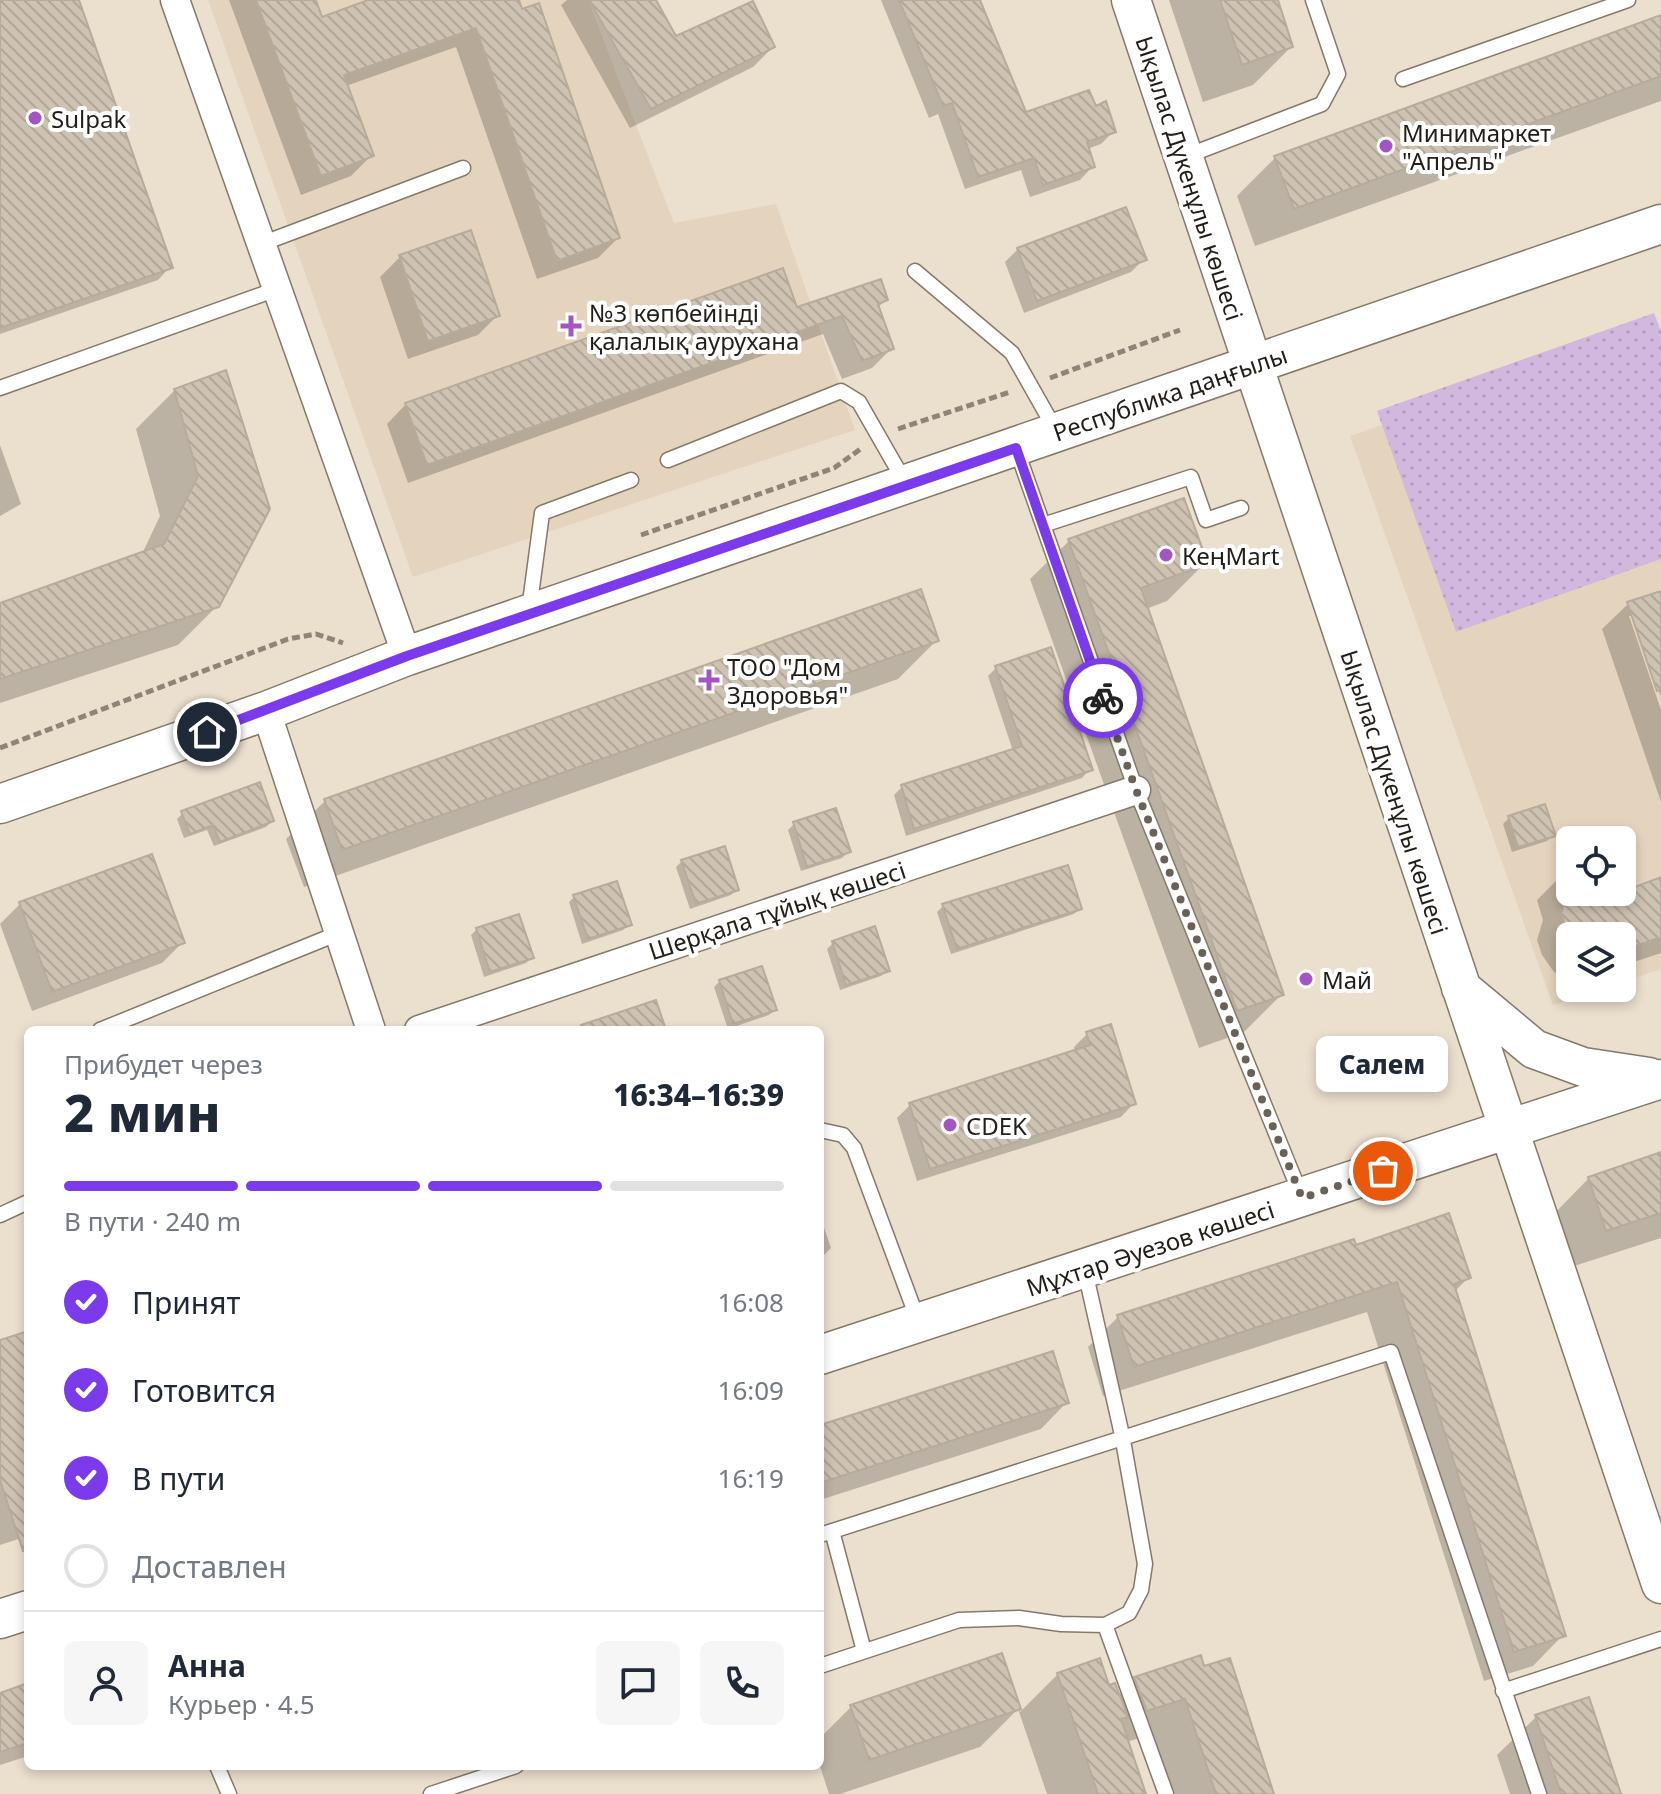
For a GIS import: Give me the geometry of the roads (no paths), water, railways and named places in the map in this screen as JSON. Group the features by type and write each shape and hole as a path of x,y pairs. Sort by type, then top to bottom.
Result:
{"street":[{"path":"175,0 401,641"},
{"name":"Ықылас Дүкенұлы көшесі","path":"1131,0 1508,1127 1645,1515 1661,1584"},
{"name":"Республика даңғылы","path":"0,804 266,711 401,641 528,614 1661,224"},
{"path":"266,711 370,1026"},
{"name":"Шерқала тұйық көшесі","path":"431,1026 1136,790"},
{"path":"1461,988 1534,1049 1583,1067 1660,1079"},
{"name":"Мұхтар Әуезов көшесі","path":"824,1354 1660,1079"},
{"path":"0,1619 24,1611"}],"lane":[{"path":"1183,157 1322,104 1338,74 1313,0"},
{"path":"1403,79 1628,0"},
{"path":"261,244 463,168"},
{"path":"915,271 1012,353 1057,433"},
{"path":"0,388 277,289"},
{"path":"668,460 841,391 859,402 906,485"},
{"path":"1016,448 1136,790 1302,1198"},
{"path":"1043,525 1191,477 1206,520 1241,508"},
{"path":"528,614 542,513 631,480"},
{"path":"110,1026 339,933"},
{"path":"824,1131 843,1135 854,1148 919,1323"},
{"path":"0,1215 24,1204"},
{"path":"824,1665 959,1620 1019,1618 1061,1624 1105,1625 1129,1613 1141,1590 1145,1564 1122,1435 1084,1270"},
{"path":"864,1651 826,1533 1122,1435 1391,1352 1539,1794"},
{"path":"1105,1625 1166,1794"},
{"path":"1503,1691 1661,1639"},
{"path":"219,1770 229,1794"},
{"path":"431,1794 504,1770"}],"place":[{"name":"Sulpak","path":"35,118"},
{"name":"Минимаркет \"Апрель\"","path":"1386,146"},
{"name":"№3 көпбейінді қалалық аурухана","path":"571,326"},
{"name":"КеңMart","path":"1166,555"},
{"name":"ТОО \"Дом Здоровья\"","path":"709,680"},
{"name":"Май","path":"1306,979"},
{"name":"CDEK","path":"950,1125"},
{"name":"Салем","path":"1383,1171"}]}
